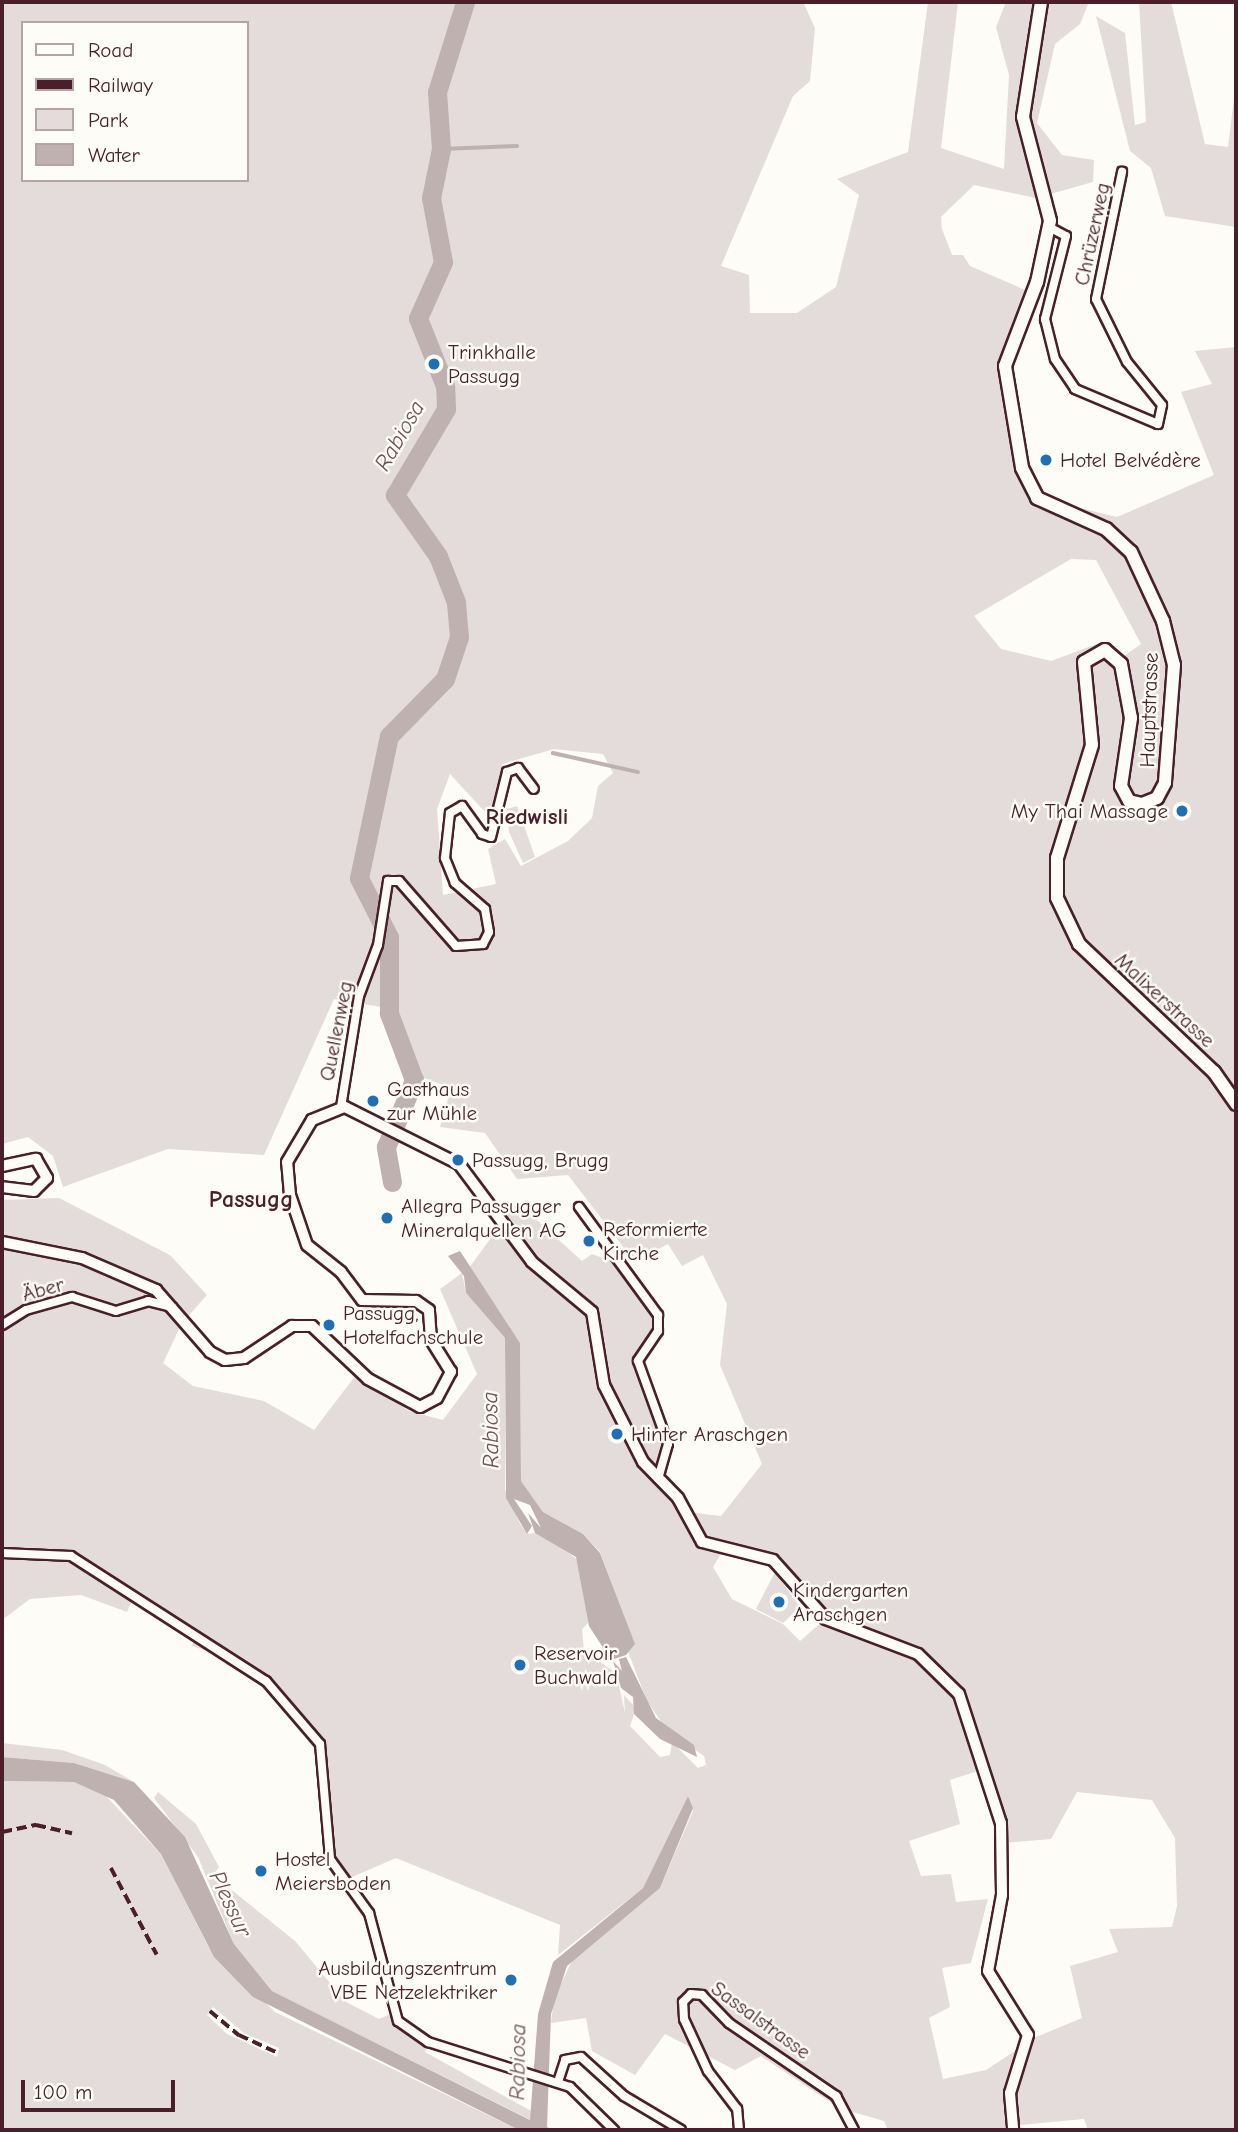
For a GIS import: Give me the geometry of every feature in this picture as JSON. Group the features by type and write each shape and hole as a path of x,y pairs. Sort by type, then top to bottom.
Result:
{"main road":[{"name":"Hauptstrasse","path":"1041,2 1023,117 1049,205 1049,226 1037,282 1005,366 1022,468 1042,503 1106,529 1131,552 1167,632 1174,665 1165,783 1157,798 1142,804 1129,801 1121,786 1131,718 1121,664 1105,650 1084,662 1092,745 1055,877 1066,926"},
{"name":"Malixerstrasse","path":"1066,926 1093,959 1214,1072 1236,1104"}],"street":[{"name":"Chrüzerweg","path":"1049,226 1066,236 1045,318 1055,359 1075,389 1158,424 1161,405 1127,362 1096,299 1122,172"},
{"name":"Quellenweg","path":"341,1107 359,996 379,936 389,880 399,881 456,946 486,942 485,909 455,883 445,858 446,829 458,805 491,837 506,772 518,768 534,789"},
{"path":"2,1242 94,1262 156,1290 176,1307 210,1352 225,1360 244,1358 292,1326 324,1332 363,1376 415,1406 432,1402 450,1376 431,1340 424,1304 362,1300 300,1233 287,1182 289,1155 312,1120 341,1107 375,1117 463,1167 532,1262 589,1308 604,1385 640,1458 678,1498 705,1545 773,1560 826,1619 918,1654 959,1694 1001,1823 1002,1895 988,1971 1028,2035 1010,2092 1013,2130"},
{"path":"2,1166 36,1159 47,1178 34,1191 2,1187"},
{"path":"579,1206 658,1315 658,1331 638,1364 668,1444 658,1479"},
{"name":"Äber","path":"2,1325 22,1312 69,1297 116,1311 148,1301 176,1307"},
{"path":"2,1553 66,1554 247,1667 316,1736 325,1760 328,1851 337,1873 369,1913 389,2004 401,2025 428,2042 556,2081 583,2096 614,2130"},
{"name":"Sassalstrasse","path":"739,2130 737,2109 708,2071 683,2015 691,1994 702,1995 729,2023 836,2096 854,2130"},
{"path":"556,2081 565,2060 581,2057 624,2096 681,2130"}],"green space":[{"path":"2,2 803,2 815,28 810,81 793,96 721,266 749,275 750,313 797,313 836,287 859,195 837,179 908,152 928,2 958,2 941,148 1004,169 1009,75 996,27 1006,2 1089,2 1080,24 1055,44 1037,123 1062,155 1094,160 1093,182 1036,198 974,185 941,217 942,229 952,255 963,255 970,266 1039,296 1011,353 1023,470 1043,499 1117,517 1214,475 1181,392 1212,384 1195,351 1236,347 1236,2130 1088,2130 1084,2119 1020,2125 1016,2130 888,2130 884,2121 839,2108 761,2056 735,2070 665,2034 635,2075 592,2051 586,2018 551,2023 554,1998 574,1957 660,1888 693,1811 688,1796 643,1888 558,1955 560,1925 396,1858 343,1881 334,1868 323,1753 275,1689 223,1656 192,1646 197,1632 184,1623 133,1598 127,1612 81,1595 30,1599 2,1620 2,1200 59,1198 170,1255 207,1295 182,1323 163,1363 193,1386 264,1401 314,1430 356,1375 409,1411 443,1420 477,1374 440,1289 462,1273 466,1293 505,1338 505,1490 519,1522 527,1534 542,1532 579,1561 589,1622 582,1629 584,1651 616,1673 625,1713 624,1695 636,1708 630,1726 660,1757 670,1755 672,1742 698,1768 706,1765 704,1756 667,1730 647,1701 627,1649 634,1643 600,1552 583,1534 543,1512 521,1481 520,1343 469,1268 517,1202 582,1261 592,1254 616,1263 659,1324 639,1356 668,1457 659,1479 686,1512 721,1516 762,1464 720,1365 727,1304 703,1255 682,1266 668,1244 634,1261 568,1175 517,1179 485,1133 440,1127 451,1088 408,1072 381,1007 334,999 264,1155 168,1149 63,1187 53,1156 28,1137 2,1144","holes":["1071,559 1096,560 1141,644 1124,656 1102,642 1051,661 1001,649 974,616","554,749 603,754 613,773 598,786 592,818 568,841 521,866 505,839 488,849 496,884 443,895 437,809 450,774 485,812 496,808 502,764","722,1552 784,1568 825,1619 800,1641 783,1624 732,1599 713,1567","987,1768 1003,1843 1051,1839 1077,1792 1152,1800 1175,1838 1177,1906 1172,1927 1109,1929 1118,1952 1070,1966 1082,2018 1036,2037 986,2070 943,2079 929,2018 950,2007 942,1968 971,1963 988,1899 956,1902 951,1874 921,1876 909,1841 960,1824 950,1780"]},
{"path":"1139,2 1171,2 1205,144 1228,147 1236,82 1236,227 1165,216 1151,168 1130,151 1096,16 1125,33 1135,125 1146,122"},
{"path":"517,806 535,857 523,863 509,832 507,809"},
{"name":"Kindergarten Araschgen","path":"775,1572 800,1607 783,1623 756,1609"},
{"path":"2,1743 62,1750 105,1765 134,1782 74,1763 2,1757"},
{"path":"2,1781 74,1782 102,1792 161,1854 209,1948 275,2012 519,2130 2,2130","holes":["213,2007 244,2033 279,2048 277,2057 227,2034 207,2015"]},
{"path":"158,1792 196,1824 219,1867 213,1875 295,1941 346,2002 379,2019 393,2013 428,2042 425,2052 533,2112 531,2120 272,1991 234,1944 198,1857 154,1798"}],"water":[{"path":"460,1251 520,1343 521,1481 543,1512 583,1534 600,1553 635,1644 626,1655 611,1660 589,1626 576,1557 535,1533 528,1513 541,1528 530,1505 514,1499 532,1526 527,1534 506,1498 505,1338 466,1293 464,1276 448,1256"},
{"path":"626,1657 656,1718 694,1745 697,1757 660,1739 634,1714 633,1697 621,1688 613,1661 622,1671 619,1659"},
{"path":"2,1757 74,1763 134,1782 185,1837 234,1944 272,1991 530,2120 538,2014 553,1962 643,1888 688,1796 693,1808 660,1888 567,1966 551,2014 547,2127 553,2130 519,2130 253,1997 214,1957 161,1854 114,1800 74,1782 2,1781"}],"waterway":[{"name":"Rabiosa","path":"392,1182 386,1147 414,1080 389,1013 389,937 359,878 389,736 445,679 459,637 456,602 438,556 395,495 446,409 445,386 418,318 443,262 431,198 441,149 437,92 465,2"},
{"path":"441,149 517,146"},
{"path":"553,753 638,772"}],"railway":[{"path":"2,1832 36,1825 72,1833"},
{"path":"111,1868 157,1955"},
{"path":"210,2011 239,2035 278,2053"}],"place":[{"name":"Trinkhalle Passugg","path":"434,364"},
{"name":"Hotel Belvédère","path":"1046,460"},
{"name":"My Thai Massage","path":"1182,811"},
{"name":"Gasthaus zur Mühle","path":"373,1101"},
{"name":"Passugg, Brugg","path":"458,1160"},
{"name":"Allegra Passugger Mineralquellen AG","path":"387,1218"},
{"name":"Reformierte Kirche","path":"589,1241"},
{"name":"Passugg, Hotelfachschule","path":"329,1325"},
{"name":"Hinter Araschgen","path":"617,1434"},
{"name":"Kindergarten Araschgen","path":"779,1602"},
{"name":"Reservoir Buchwald","path":"520,1665"},
{"name":"Hostel Meiersboden","path":"261,1871"},
{"name":"Ausbildungszentrum VBE Netzelektriker","path":"511,1980"}],"district":[{"name":"Riedwisli","path":"527,817"},
{"name":"Passugg","path":"251,1200"}],"water label":[{"name":"Plessur","path":"230,1904"}]}
